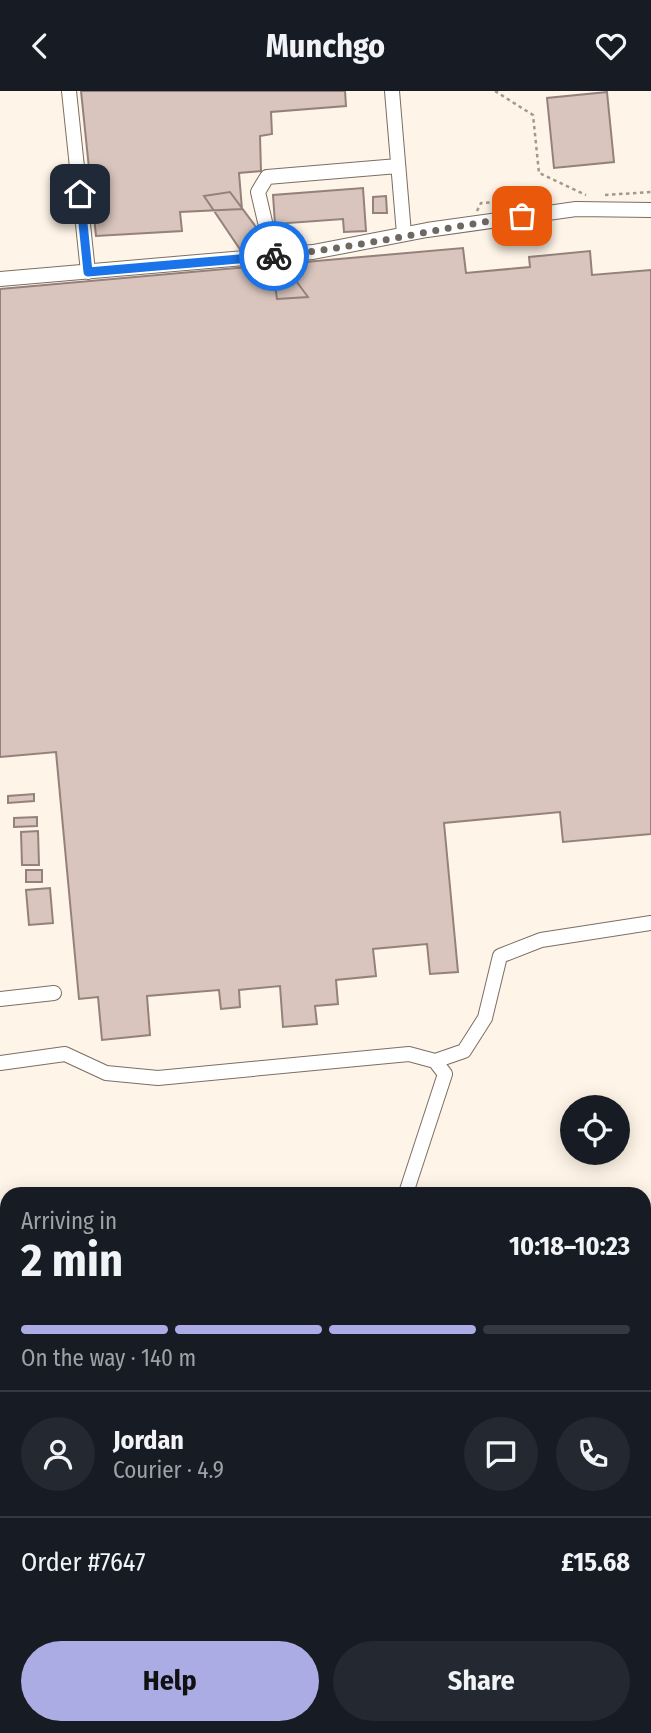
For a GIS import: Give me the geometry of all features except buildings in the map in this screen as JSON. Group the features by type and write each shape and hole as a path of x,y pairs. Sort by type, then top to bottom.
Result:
{"lane":[{"path":"69,91 88,272"},
{"path":"392,91 404,235"},
{"path":"273,256 258,192 267,177 398,166"},
{"path":"0,279 313,253 404,235 576,209 651,210"},
{"path":"0,1063 65,1054 106,1073 158,1078 409,1054 435,1061 464,1051 485,1019 500,956 541,940 651,923"},
{"path":"0,999 54,993"},
{"path":"408,1187 445,1074 435,1061"}],"path":[{"path":"495,91 533,115 539,173 589,196"}],"way so far":[{"path":"274,256 313,253 427,230 522,216"}],"route":[{"path":"80,194 88,272 274,256"}]}
